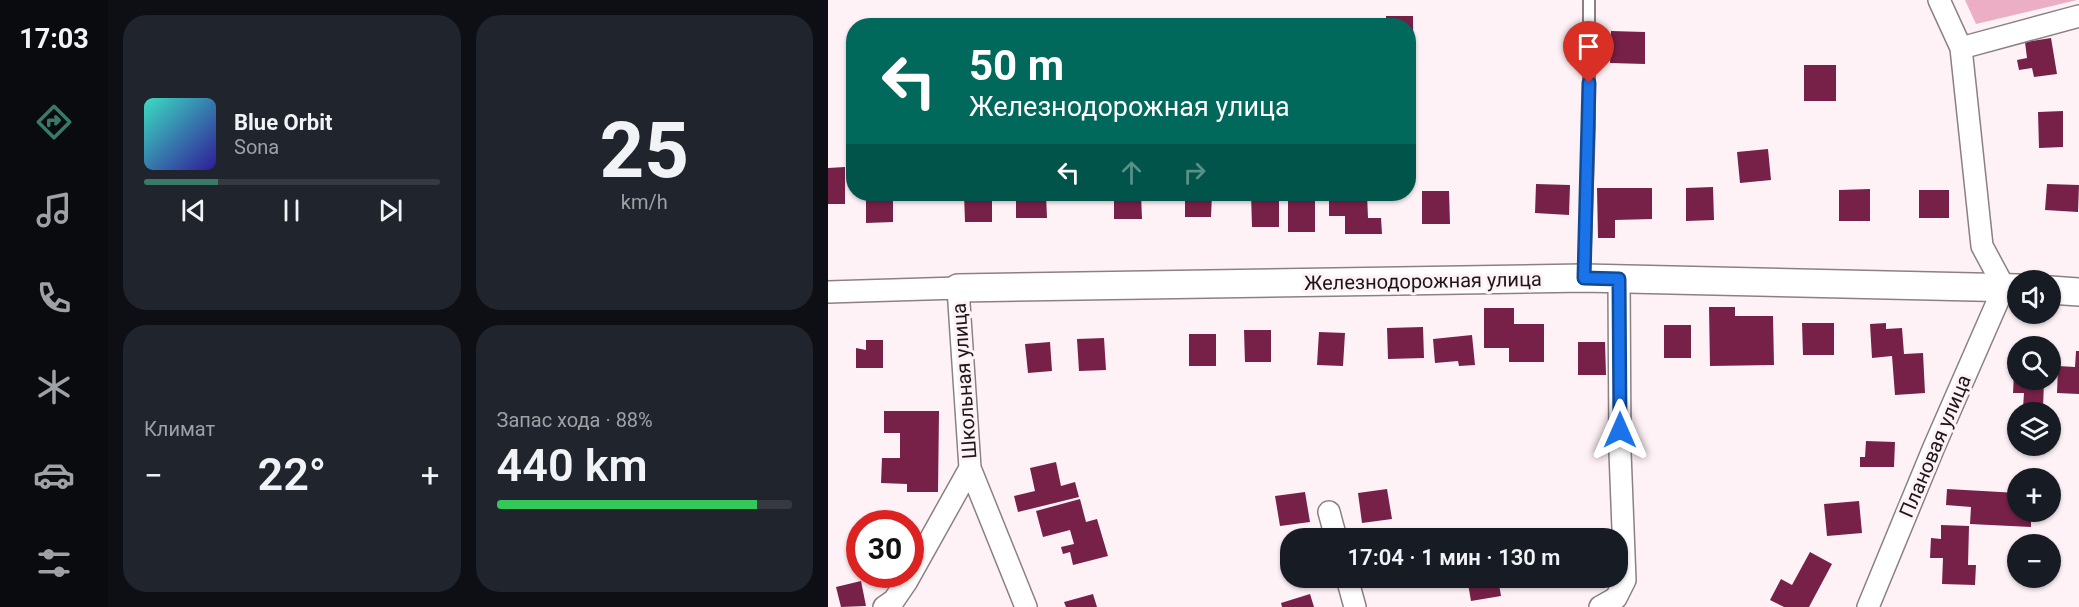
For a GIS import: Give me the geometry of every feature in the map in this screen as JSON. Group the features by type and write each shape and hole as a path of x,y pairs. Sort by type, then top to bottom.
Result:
{"street":[{"path":"1939,0 1961,48 1982,246 2007,281"},
{"path":"1961,48 2079,16"},
{"name":"Железнодорожная улица","path":"828,292 1584,278 2007,287"},
{"path":"1600,607 1616,598 1625,580 1620,452 1619,279"},
{"name":"Школьная улица","path":"958,288 970,468 1026,607"},
{"path":"2061,291 2079,292"},
{"name":"Плановая улица","path":"1868,607 1934,447 2007,295"},
{"path":"884,607 894,600 907,581 970,468"},
{"path":"1329,512 1333,528"},
{"path":"1350,588 1355,607"}],"lane":[{"path":"1584,278 1589,125 1589,0"}],"shaded area":[{"path":"1965,0 2077,0 1976,24"}],"building":[{"path":"1386,16 1413,16 1413,18 1386,18"},
{"path":"1611,31 1645,32 1645,64 1610,63"},
{"path":"2051,38 2057,74 2034,77 2032,68 2019,70 2017,60 2027,58 2025,42"},
{"path":"1804,65 1836,65 1836,101 1804,101"},
{"path":"2063,111 2063,147 2039,148 2038,112"},
{"path":"1768,149 1771,180 1740,183 1737,152"},
{"path":"845,167 845,204 828,204 828,168"},
{"path":"1536,184 1570,185 1569,215 1535,213"},
{"path":"2047,184 2079,185 2078,212 2045,210"},
{"path":"1713,187 1714,220 1686,221 1686,188"},
{"path":"1597,188 1652,188 1652,219 1615,220 1615,238 1598,238"},
{"path":"1870,189 1870,221 1839,221 1839,190"},
{"path":"1919,190 1949,190 1949,218 1919,218"},
{"path":"1422,191 1449,191 1450,224 1422,224"},
{"path":"866,201 893,201 893,222 866,223"},
{"path":"964,201 992,201 992,222 965,222"},
{"path":"1016,201 1046,201 1047,218 1016,218"},
{"path":"1114,201 1141,201 1142,219 1114,219"},
{"path":"1185,201 1212,201 1211,217 1185,217"},
{"path":"1251,201 1279,201 1279,227 1252,227"},
{"path":"1288,201 1315,201 1315,232 1288,232"},
{"path":"1329,201 1367,201 1368,218 1381,218 1382,234 1345,234 1345,216 1329,216"},
{"path":"1709,307 1735,307 1735,316 1773,316 1774,365 1710,366"},
{"path":"1484,308 1514,308 1514,324 1544,324 1544,362 1509,362 1509,348 1484,348"},
{"path":"1802,323 1834,323 1834,355 1803,355"},
{"path":"1886,323 1886,329 1902,328 1904,354 1923,353 1925,393 1895,395 1892,356 1872,358 1870,324"},
{"path":"1664,325 1691,325 1691,358 1664,358"},
{"path":"1423,327 1424,358 1388,359 1387,328"},
{"path":"1244,330 1271,330 1271,362 1245,362"},
{"path":"1319,332 1345,333 1343,366 1317,365"},
{"path":"1189,334 1216,334 1216,366 1189,366"},
{"path":"1472,335 1475,365 1459,366 1458,361 1435,363 1433,339"},
{"path":"1104,338 1106,370 1079,371 1077,339"},
{"path":"866,340 883,340 883,368 856,368 856,348 866,350"},
{"path":"1050,342 1052,371 1028,373 1025,344"},
{"path":"1578,342 1605,342 1606,375 1578,375"},
{"path":"2076,351 2079,351 2079,394 2057,393 2057,390 2061,390 2061,366 2075,367"},
{"path":"2013,390 2044,390 2043,402 2023,402 2024,393 2013,393"},
{"path":"884,411 939,411 938,492 907,492 907,484 881,483 882,458 900,458 900,433 884,433"},
{"path":"1866,441 1895,442 1894,467 1860,467 1860,457 1865,457"},
{"path":"1056,462 1061,486 1075,482 1079,497 1018,512 1014,496 1035,491 1030,468"},
{"path":"1387,489 1392,519 1362,523 1358,493"},
{"path":"1947,489 2007,492 2007,522 2031,522 2031,527 1970,524 1971,507 1946,505"},
{"path":"1305,492 1310,522 1280,526 1275,496"},
{"path":"1080,499 1086,522 1097,519 1108,556 1073,565 1070,552 1063,554 1061,547 1074,544 1070,530 1043,537 1036,511"},
{"path":"1859,501 1862,533 1827,536 1824,504"},
{"path":"1941,525 1969,526 1968,565 1976,565 1975,585 1942,584 1943,558 1930,558 1931,538 1941,539"},
{"path":"1810,552 1832,564 1809,607 1784,607 1770,600 1781,579 1792,585"},
{"path":"846,585 846,588 862,588 866,606 841,607 836,587"},
{"path":"1469,588 1500,588 1501,596 1471,601"},
{"path":"1093,594 1097,607 1066,607 1064,602"},
{"path":"1310,594 1314,607 1282,607 1281,603"}],"route":[{"path":"1589,83 1584,278 1619,279 1620,430"}]}
